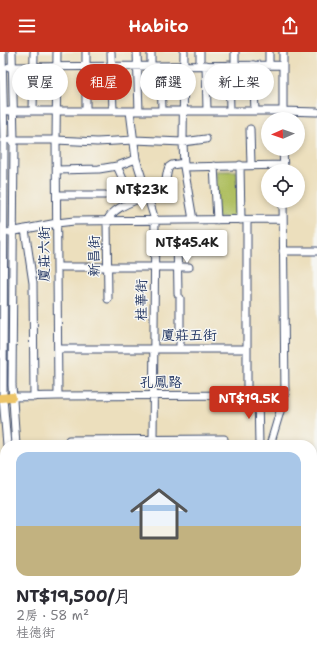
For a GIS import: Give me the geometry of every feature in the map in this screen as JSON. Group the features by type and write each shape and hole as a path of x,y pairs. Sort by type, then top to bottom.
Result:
{"main road":[{"path":"2,398 12,398"}],"street":[{"path":"2,52 1,67 4,140 2,233 2,398 6,440"},
{"path":"12,52 12,64"},
{"path":"34,52 34,64"},
{"name":"廈莊六街","path":"57,52 57,64"},
{"path":"86,52 86,64"},
{"path":"111,52 111,64"},
{"path":"137,52 139,111"},
{"path":"151,52 151,64"},
{"path":"184,52 184,64"},
{"path":"200,52 203,65 207,111"},
{"path":"232,64 234,52"},
{"path":"269,52 269,64"},
{"path":"283,52 283,111"},
{"path":"196,65 203,65"},
{"path":"274,65 283,65"},
{"path":"132,66 138,66"},
{"path":"1,67 12,67"},
{"path":"13,100 14,140 12,398 16,440"},
{"path":"33,100 33,111"},
{"name":"廈莊六街","path":"56,100 58,396"},
{"path":"86,100 86,111"},
{"path":"113,100 113,111"},
{"path":"162,100 162,111"},
{"path":"184,100 184,165 193,220"},
{"path":"230,100 230,111"},
{"path":"255,100 255,111"},
{"path":"2,111 317,112"},
{"name":"桂華街","path":"130,111 136,159 155,220 152,440"},
{"path":"250,129 251,165"},
{"path":"4,140 97,142 134,140 183,142 206,139"},
{"path":"57,170 96,169 117,166 136,159"},
{"name":"新昌街","path":"108,300 107,221 109,216 114,211 133,201 160,190 165,184 168,167 172,165 261,166"},
{"path":"240,165 244,220 247,395"},
{"path":"117,166 133,201"},
{"path":"214,166 217,220"},
{"path":"57,195 105,195"},
{"path":"272,440 285,395 283,208"},
{"path":"2,233 57,223 74,222 244,220 283,218"},
{"path":"25,230 33,283 34,397"},
{"path":"176,236 180,348"},
{"path":"284,250 317,251"},
{"path":"57,267 189,267"},
{"name":"廈莊五街","path":"58,349 247,349"},
{"path":"258,395 259,440"},
{"name":"孔鳳路","path":"12,398 58,396 285,395"}],"green space":[{"path":"216,171 237,171 238,218 217,218"}]}
